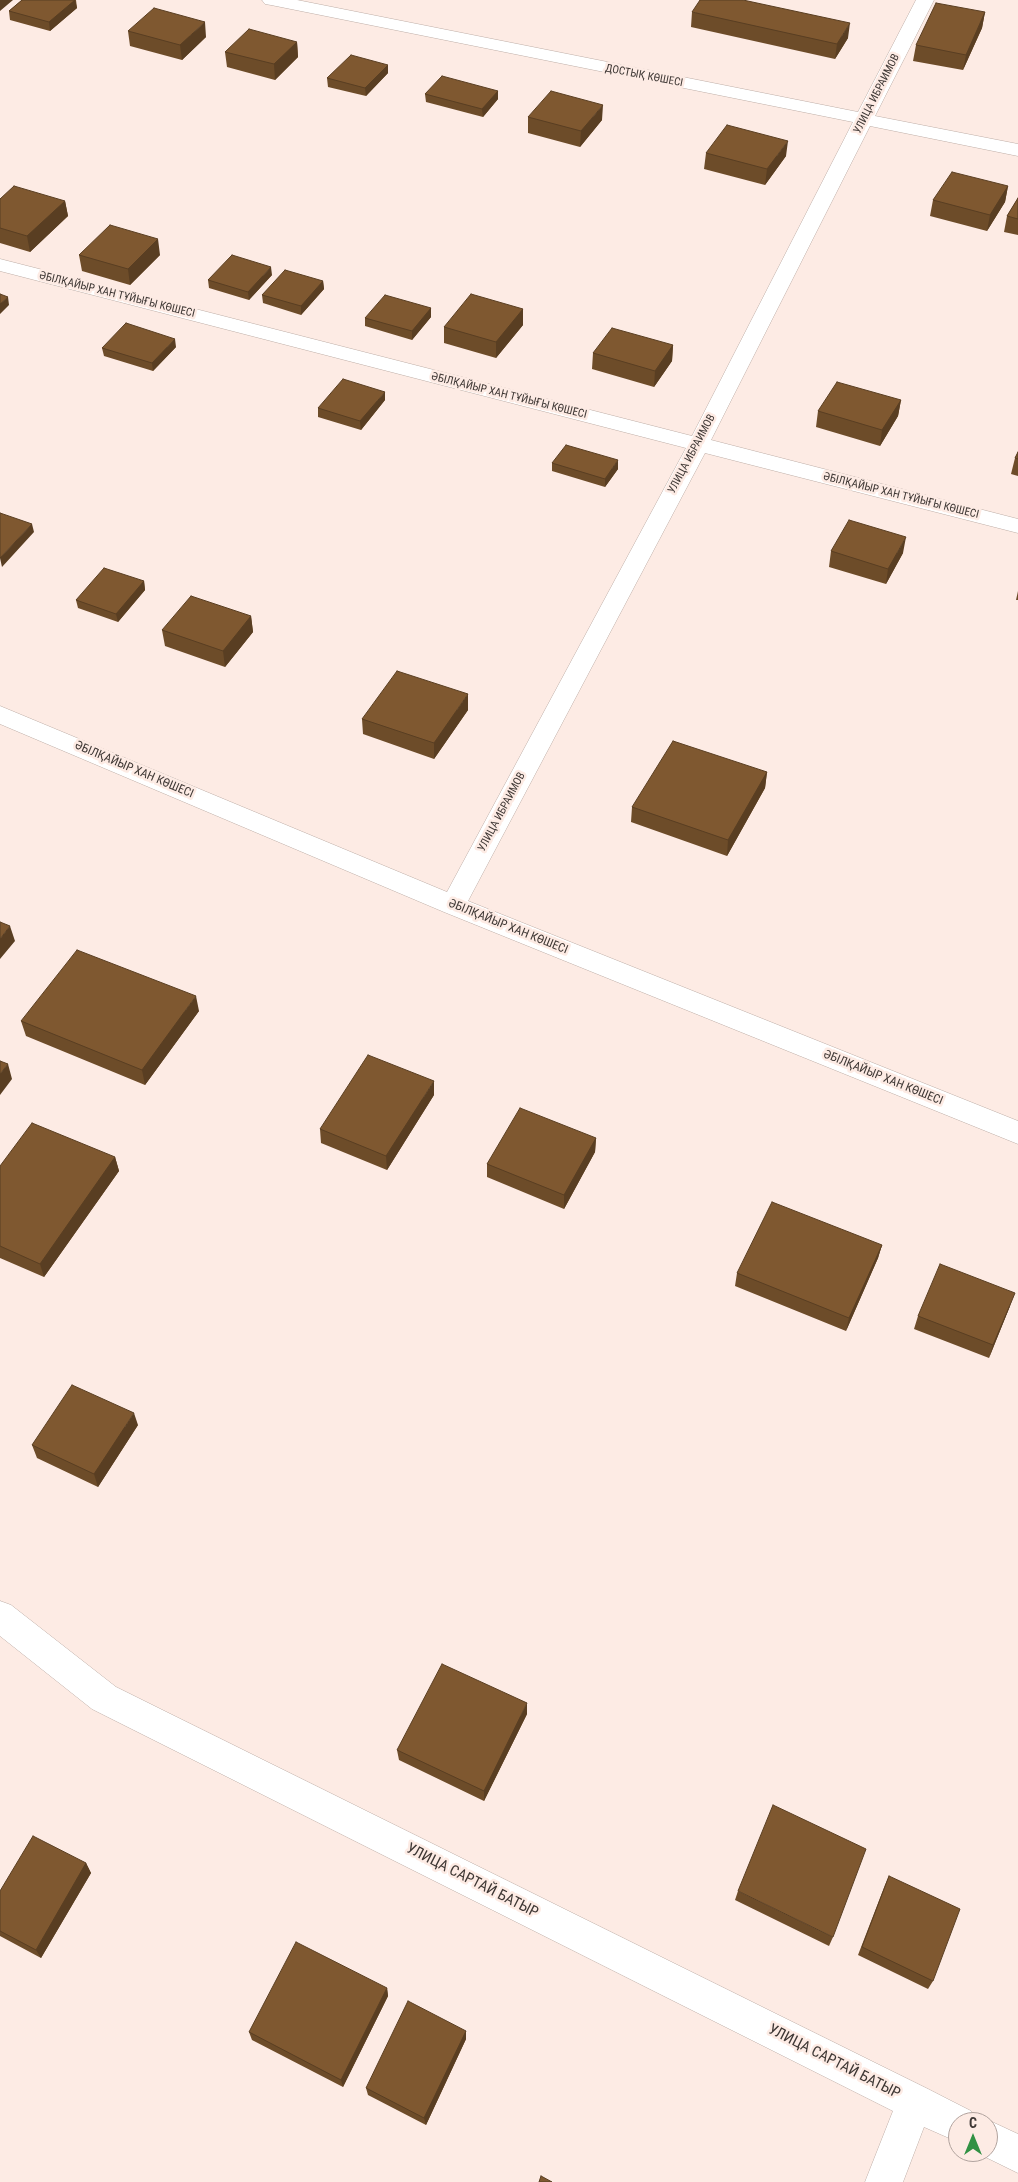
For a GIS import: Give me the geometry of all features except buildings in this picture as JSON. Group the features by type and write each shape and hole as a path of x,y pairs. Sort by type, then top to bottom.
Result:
{"street":[{"name":"ДОСТЫҚ КӨШЕСІ","path":"271,0 1018,150"},
{"name":"УЛИЦА ИБРАИМОВ","path":"453,905 698,445 924,0"},
{"name":"ӘБІЛҚАЙЫР ХАН ТҰЙЫҒЫ КӨШЕСІ","path":"0,265 1018,526"},
{"name":"ӘБІЛҚАЙЫР ХАН КӨШЕСІ","path":"0,714 453,905 1018,1132"},
{"name":"УЛИЦА САРТАЙ БАТЫР","path":"0,1616 104,1698 948,2119"},
{"path":"884,2182 915,2102"},
{"path":"998,2144 1018,2154"}]}
